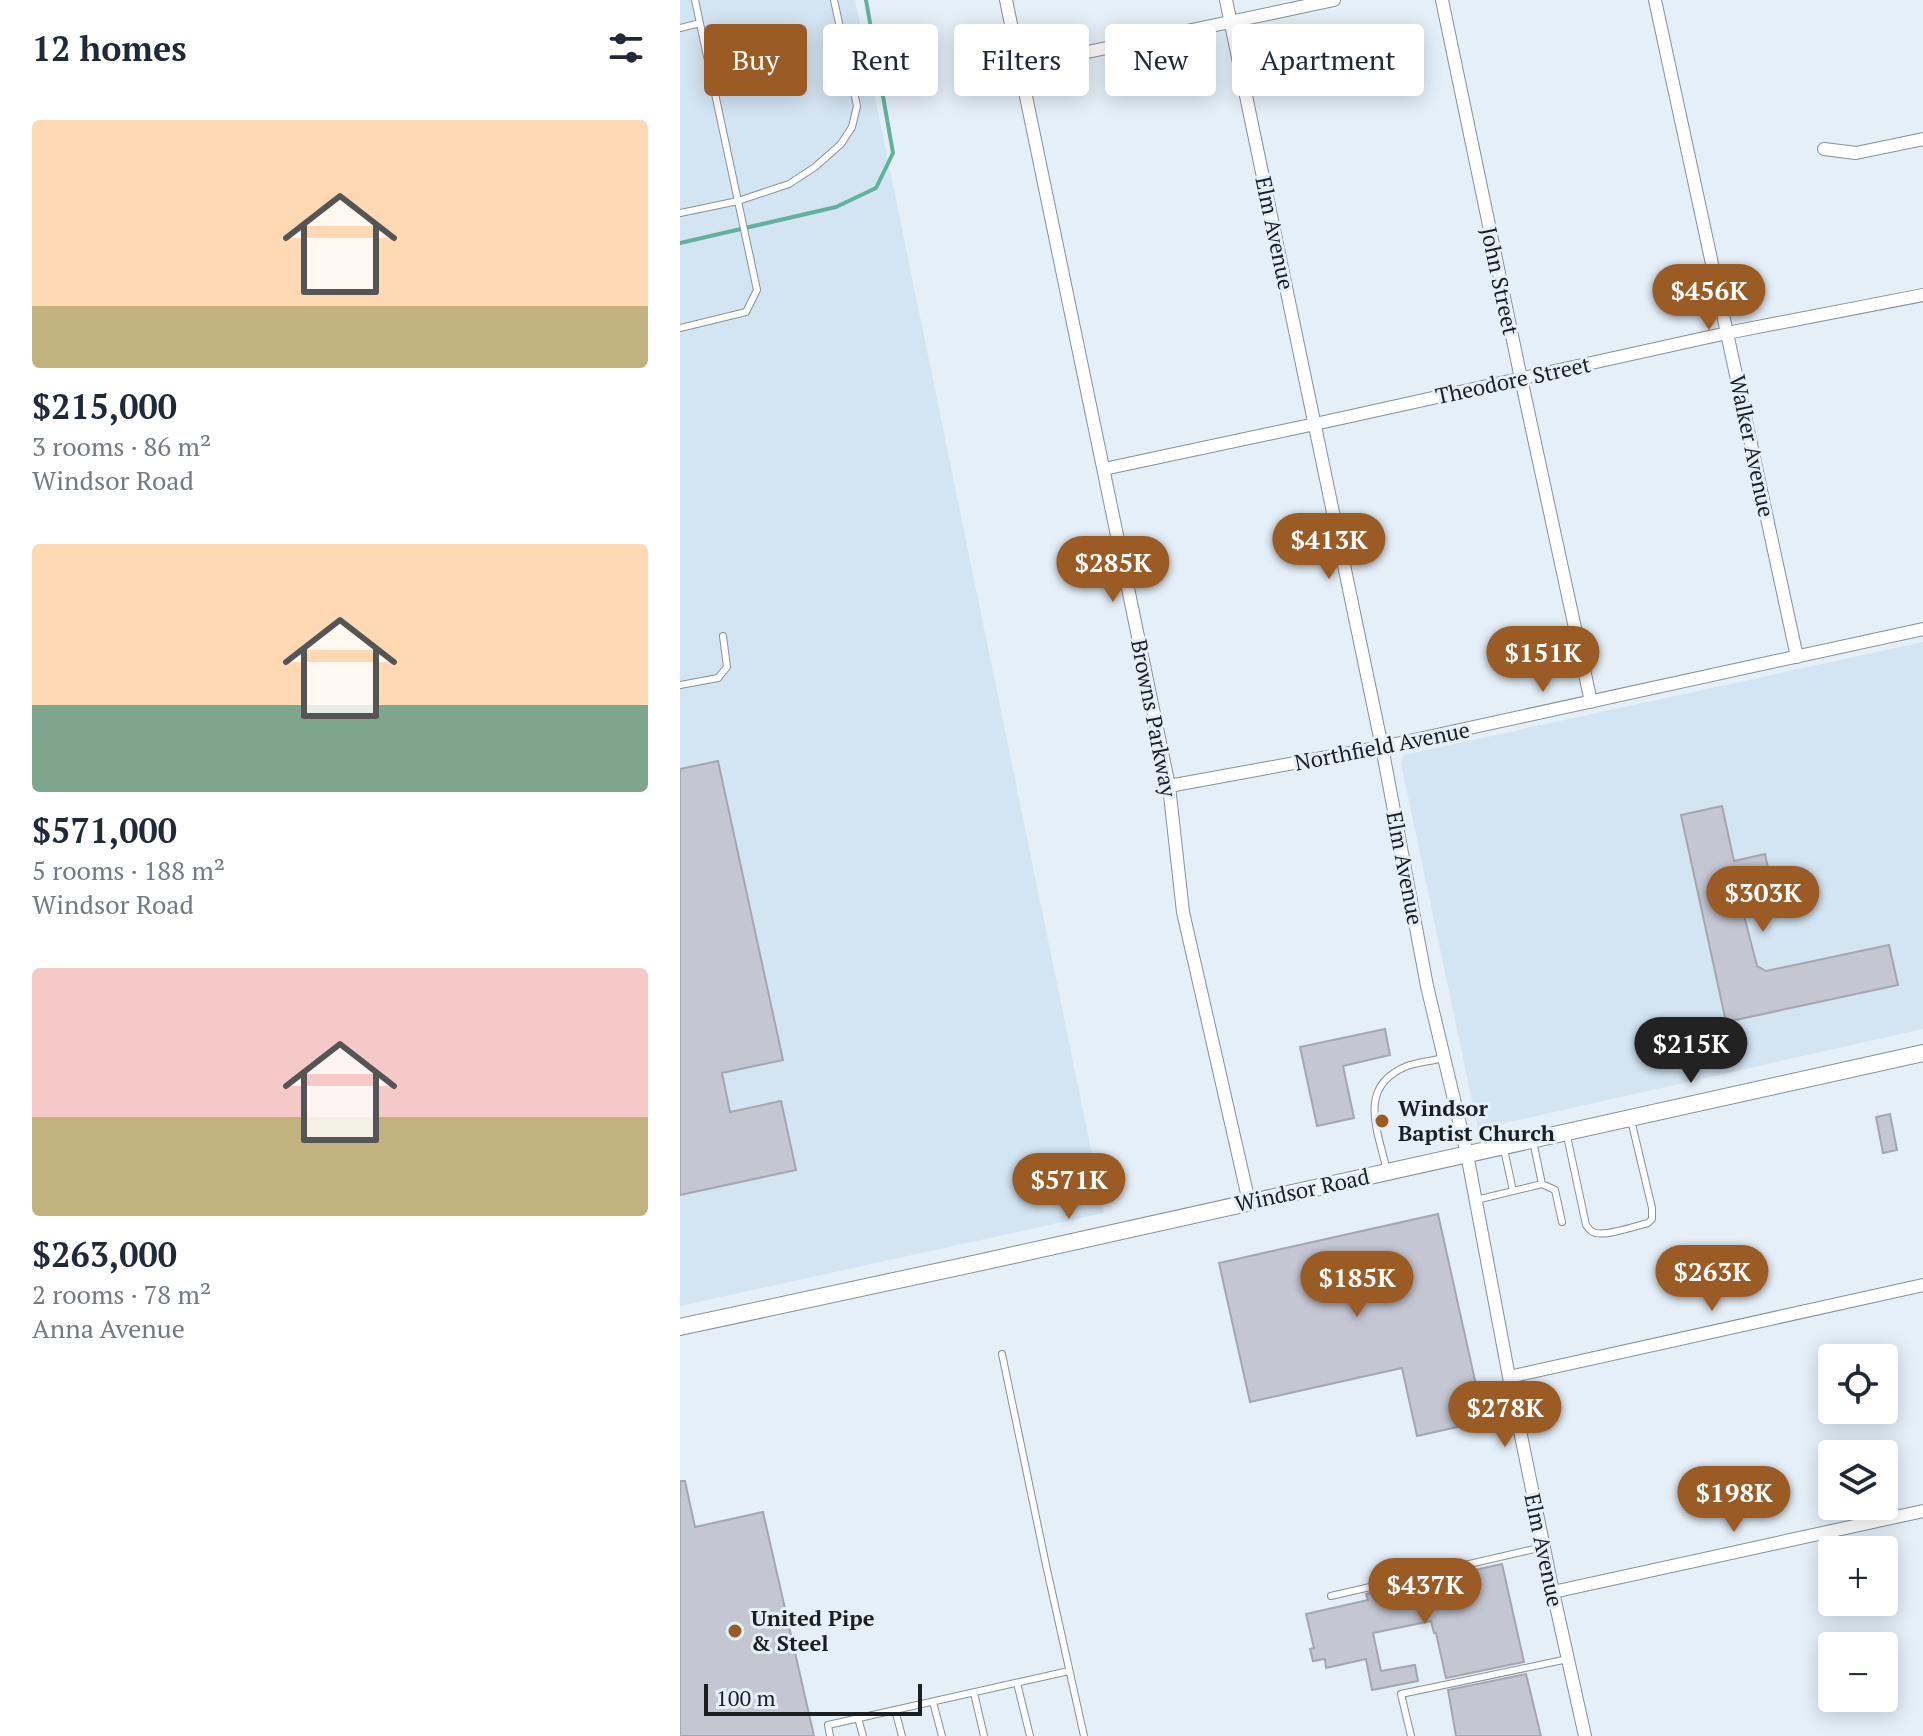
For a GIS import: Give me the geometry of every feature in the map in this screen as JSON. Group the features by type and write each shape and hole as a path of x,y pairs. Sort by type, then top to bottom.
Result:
{"street":[{"name":"Browns Parkway","path":"1006,0 1011,24"},
{"name":"Elm Avenue","path":"1226,0 1382,747 1427,986 1467,1154 1543,1547 1585,1736"},
{"path":"1089,52 1334,0"},
{"name":"John Street","path":"1442,0 1591,702"},
{"name":"Walker Avenue","path":"1655,0 1797,657"},
{"name":"Browns Parkway","path":"1027,96 1169,786 1183,912 1249,1202"},
{"path":"1824,149 1856,153 1923,139"},
{"name":"Theodore Street","path":"1104,469 1727,333 1923,295"},
{"name":"Northfield Avenue","path":"1169,786 1382,747 1923,629"},
{"name":"Windsor Road","path":"680,1327 1923,1053"},
{"path":"1509,1377 1923,1285"},
{"path":"1553,1592 1923,1511"}],"lane":[{"path":"680,328 746,312 757,290 695,0"},
{"path":"680,213 738,201 789,184 841,144 852,127 857,106 834,0"},
{"path":"680,28 700,23"},
{"path":"680,685 718,678 727,667 723,636"},
{"path":"1387,1171 1373,1105 1377,1089 1389,1076 1408,1066 1444,1058"},
{"path":"1567,1132 1586,1225 1594,1233 1603,1234 1648,1223 1653,1214 1631,1118"},
{"path":"1533,1139 1542,1184"},
{"path":"1503,1146 1513,1191"},
{"path":"1476,1200 1542,1184 1555,1190 1562,1222"},
{"path":"1002,1354 1084,1736"},
{"path":"1331,1596 1543,1547"},
{"path":"1411,1736 1401,1694 1568,1659"},
{"path":"830,1736 828,1725 1069,1671"},
{"path":"1017,1683 1030,1736"},
{"path":"974,1693 984,1736"},
{"path":"933,1702 942,1736"},
{"path":"895,1710 902,1736"},
{"path":"858,1718 863,1736"}],"shaded area":[{"path":"680,0 855,0 860,24 823,24 823,96 875,96 1104,1213 680,1306"},
{"path":"1923,642 1923,1029 1478,1129 1401,763 1404,755"}],"building":[{"path":"718,761 783,1060 722,1073 730,1112 781,1101 796,1170 680,1195 680,769"},
{"path":"1722,806 1734,861 1765,854 1773,892 1740,900 1757,966 1766,971 1889,945 1898,985 1726,1022 1681,815"},
{"path":"1385,1029 1390,1055 1343,1066 1354,1118 1317,1126 1300,1047"},
{"path":"1890,1114 1897,1150 1883,1153 1876,1117"},
{"path":"1438,1214 1484,1421 1417,1436 1402,1368 1250,1402 1219,1263"},
{"name":"United Pipe & Steel","path":"680,1481 685,1481 695,1527 763,1512 814,1736 680,1736"},
{"path":"1502,1564 1524,1662 1446,1678 1431,1621 1373,1633 1381,1671 1415,1665 1418,1681 1372,1690 1366,1659 1326,1668 1325,1659 1313,1661 1310,1649 1314,1648 1306,1614 1368,1600 1366,1594"},
{"path":"1526,1674 1541,1736 1456,1736 1448,1690"}],"waterway":[{"path":"680,243 836,207 876,188 893,153 866,0"}],"place":[{"name":"Windsor Baptist Church","path":"1382,1121"},
{"name":"United Pipe & Steel","path":"735,1631"}]}
